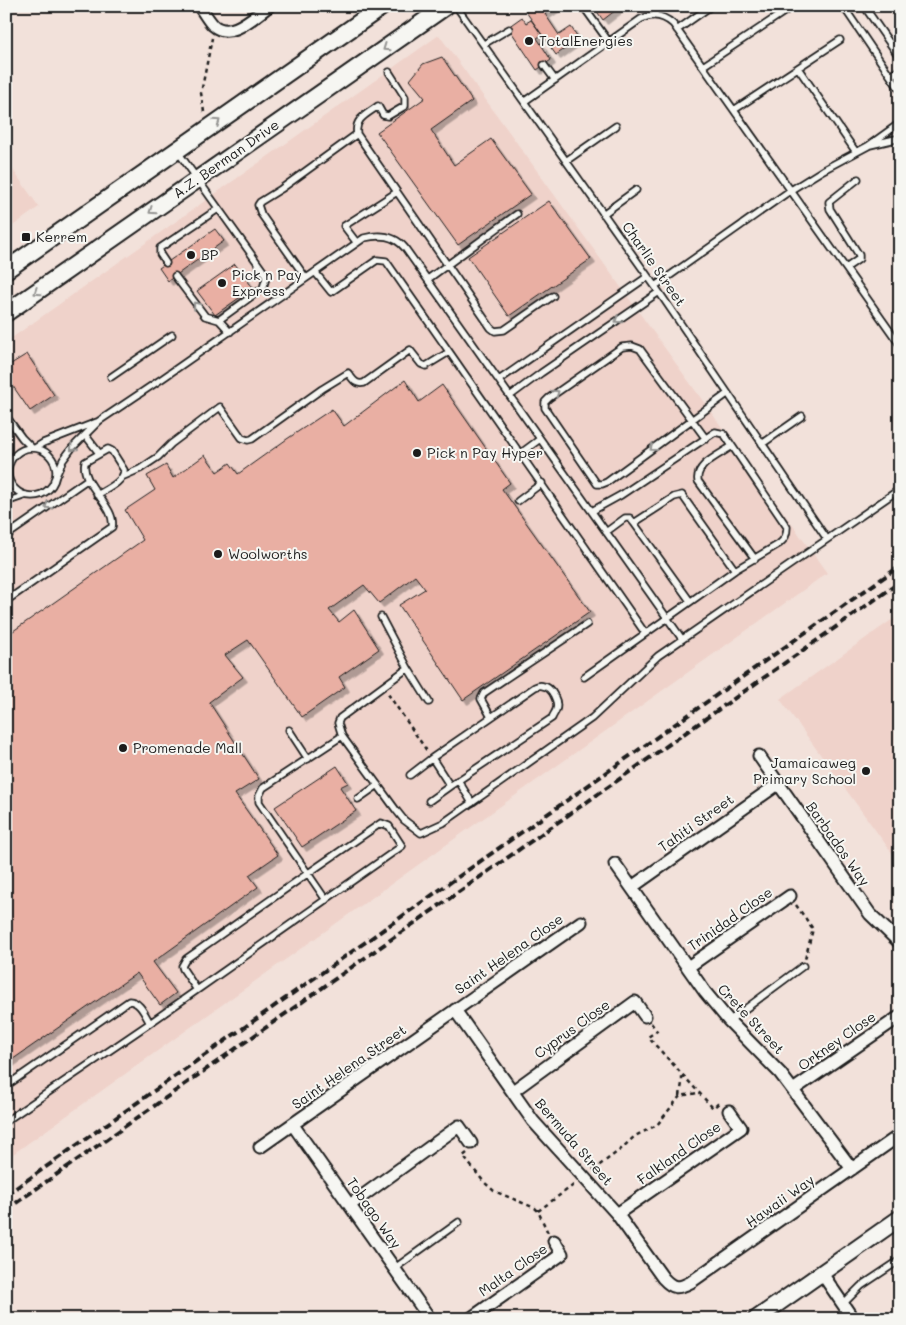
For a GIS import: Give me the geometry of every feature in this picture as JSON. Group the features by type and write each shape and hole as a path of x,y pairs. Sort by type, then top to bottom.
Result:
{"main road":[{"path":"6,270 382,6"},
{"name":"A.Z. Berman Drive","path":"6,313 446,6"}],"street":[{"path":"199,6 215,27 224,31 238,28 269,6"},
{"name":"Barbados Way","path":"758,756 870,914 900,944"},
{"name":"Tahiti Street","path":"632,888 778,784"},
{"name":"Crete Street","path":"615,864 729,1021 780,1073 852,1169"},
{"name":"Trinidad Close","path":"688,967 790,896"},
{"name":"Saint Helena Close","path":"455,1010 581,922"},
{"name":"Cyprus Close","path":"512,1091 636,1002 645,1016"},
{"name":"Bermuda Street","path":"455,1010 533,1121 617,1214 669,1285 676,1287"},
{"name":"Saint Helena Street","path":"260,1147 455,1010"},
{"name":"Orkney Close","path":"793,1090 898,1017"},
{"name":"Falkland Close","path":"617,1214 741,1128 729,1111"},
{"name":"Tobago Way","path":"293,1124 430,1319"},
{"path":"350,1205 459,1126 470,1147"},
{"name":"Hawaii Way","path":"676,1287 691,1282 900,1135"},
{"path":"756,1319 900,1218"},
{"name":"Malta Close","path":"470,1319 562,1254 550,1236"},
{"path":"821,1272 853,1319"}],"lane":[{"name":"Charlie Street","path":"456,6 659,292 827,539"},
{"path":"583,6 609,42"},
{"path":"655,6 655,15"},
{"path":"677,30 711,6"},
{"path":"703,66 793,6"},
{"path":"843,6 900,90"},
{"path":"864,6 900,58"},
{"path":"524,101 641,19 655,15 668,20 703,66 900,345"},
{"path":"484,44 509,29"},
{"path":"734,110 840,40"},
{"path":"544,65 554,80"},
{"path":"798,68 856,152"},
{"path":"891,76 900,69"},
{"path":"389,72 405,97 405,106 388,116 383,115 378,106 359,119 355,128 356,134 491,328 495,331 504,330 553,296"},
{"path":"654,286 791,190 868,146 900,123"},
{"path":"566,161 616,126"},
{"path":"306,278 261,214 258,205 356,134"},
{"path":"868,146 900,138"},
{"path":"177,150 264,272 266,278 262,288 219,320"},
{"path":"846,268 859,259 859,254 830,209 829,202 858,179"},
{"path":"604,214 636,190"},
{"path":"357,243 344,226 396,192"},
{"path":"166,263 160,254 160,248 218,209"},
{"path":"428,279 517,214"},
{"path":"8,467 18,452 34,448 99,421 364,238 371,236 394,238 400,241 428,279 682,639"},
{"path":"315,272 331,292 377,260 386,261 645,633"},
{"path":"175,276 205,316 219,320 230,332"},
{"path":"499,380 647,277"},
{"path":"510,396 659,292"},
{"path":"111,377 172,335"},
{"path":"706,439 692,419 640,349 627,346 622,347 549,398 544,406 582,464 597,484 599,484 607,482 692,419 727,394"},
{"path":"98,495 122,480 124,476 140,469 158,457 171,444 220,407 242,438 248,440 348,373 354,381 360,384 410,350 420,364 426,366 449,352"},
{"path":"6,416 22,438 34,448 50,456 56,471 54,480"},
{"path":"762,444 802,416"},
{"path":"6,502 26,495 40,494 51,486 63,460 72,448 99,421"},
{"path":"584,677 690,601 784,539 787,527 721,432 715,432 592,511"},
{"path":"86,436 98,453"},
{"path":"521,453 540,439"},
{"path":"732,446 701,467 697,475 698,482 755,558"},
{"path":"6,601 110,528 112,517 88,479 84,464 105,449 112,451 124,470 124,476"},
{"path":"6,453 10,481 14,487 26,495"},
{"path":"6,536 88,479"},
{"path":"518,501 542,483"},
{"path":"408,668 340,718 338,723 342,736 404,820 421,833 443,823 592,718 658,656 900,489"},
{"path":"634,523 674,497 682,495 735,570"},
{"path":"606,532 626,518 630,518 690,601"},
{"path":"381,618 429,702"},
{"path":"491,717 480,699 484,693 587,624"},
{"path":"410,775 535,687 542,685 550,691 557,703 552,718 429,801"},
{"path":"289,730 308,759"},
{"path":"326,900 306,874 259,802 259,796 263,788 342,736"},
{"path":"432,758 450,786"},
{"path":"458,780 472,803"},
{"path":"358,799 378,785"},
{"path":"6,1121 198,990 402,846 388,826 385,824 378,825 186,959 182,966 183,969 198,990"},
{"path":"729,1021 803,966"},
{"path":"6,1086 130,1001 134,1001 137,1004 150,1023"},
{"path":"394,1268 460,1222"},
{"path":"843,1304 861,1286 900,1260"}],"path":[{"path":"204,112 201,93 215,27"},
{"path":"382,686 432,758"},
{"path":"790,896 813,929 803,966"},
{"path":"657,1031 648,1037 699,1093 713,1108 722,1101"},
{"path":"590,1172 620,1150 635,1136 657,1125 680,1096 682,1074"},
{"path":"680,1096 699,1093"},
{"path":"470,1147 464,1156 484,1182 494,1191 535,1208 550,1236"},
{"path":"538,1211 578,1182"}],"shaded area":[{"path":"439,35 827,573 6,1159 6,342"},
{"path":"6,160 39,207 6,231"},
{"name":"Jamaicaweg Primary School","path":"900,614 900,864 780,699"}],"building":[{"path":"522,6 557,6 545,14 559,35 571,27 579,39 556,55"},
{"path":"593,6 621,6 603,20"},
{"path":"522,17 526,23 531,20 542,35 537,38 551,60 537,70 508,27"},
{"path":"442,57 472,101 431,130 454,165 491,139 531,194 458,245 377,132 425,98 410,80 423,64"},
{"path":"549,201 591,259 509,316 468,257"},
{"path":"215,229 224,241 168,281 159,268"},
{"path":"235,264 253,288 215,315 197,291"},
{"path":"27,354 54,395 30,411 6,376 6,367"},
{"name":"Promenade Mall","path":"405,380 419,402 442,385 510,483 502,489 590,612 463,700 399,605 425,589 415,576 379,603 364,585 329,610 339,622 354,610 379,649 339,677 345,687 302,717 248,640 225,655 243,677 209,702 259,779 235,794 278,855 249,875 258,887 153,962 176,993 160,1005 137,973 6,1064 6,636 143,540 125,510 155,490 147,476 166,465 173,478 205,455 217,472 230,463 238,474 332,409 344,426"},
{"path":"337,766 348,783 340,787 356,811 302,847 275,807"}],"railway":[{"path":"6,1195 900,566"},
{"path":"6,1210 900,582"}],"place":[{"name":"TotalEnergies","path":"529,41"},
{"name":"Kerrem","path":"26,237"},
{"name":"BP","path":"191,255"},
{"name":"Pick n Pay Express","path":"222,283"},
{"name":"Pick n Pay Hyper","path":"417,453"},
{"name":"Woolworths","path":"218,554"},
{"name":"Promenade Mall","path":"123,748"},
{"name":"Jamaicaweg Primary School","path":"866,771"}]}
